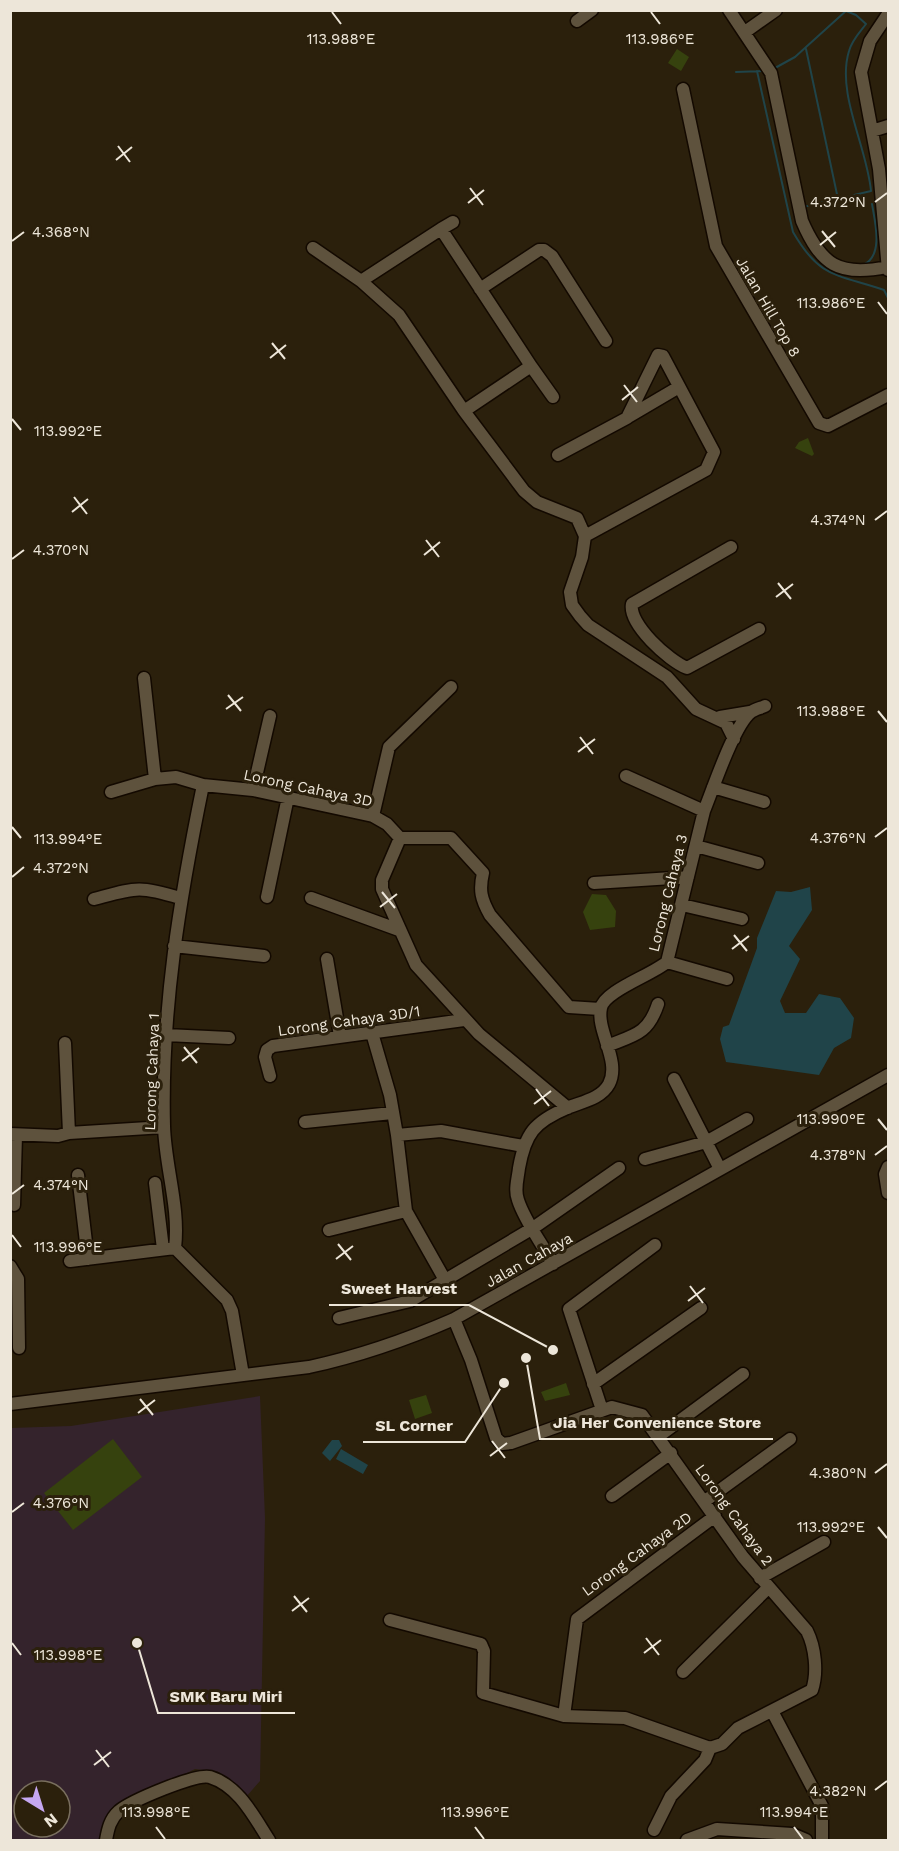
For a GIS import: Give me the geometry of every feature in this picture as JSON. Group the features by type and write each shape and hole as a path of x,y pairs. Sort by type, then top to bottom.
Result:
{"street":[{"path":"577,21 592,10"},
{"path":"729,10 771,74 802,221 810,239 822,256 838,268 853,271 887,268 886,206 861,72 870,41 888,14"},
{"path":"745,33 776,10"},
{"name":"Jalan Hill Top 8","path":"683,89 716,246 819,423 828,426 888,394"},
{"path":"872,131 888,126"},
{"path":"361,281 453,222"},
{"path":"441,229 553,397"},
{"path":"313,248 361,281 399,315 464,411 524,491 537,502 577,518 585,536 582,557 570,592 572,605 588,625 670,681 696,708 720,717 726,723 734,739"},
{"path":"480,289 539,250 544,250 552,256 606,341"},
{"path":"585,536 706,470 712,462 714,452 663,356 658,355 627,418"},
{"path":"464,411 531,366"},
{"path":"558,455 679,387"},
{"path":"683,667 656,645 634,619 632,604 731,547"},
{"path":"670,681 683,667 759,629"},
{"path":"144,678 155,779"},
{"path":"373,816 389,747 451,687"},
{"path":"720,717 750,712 765,706"},
{"name":"Lorong Cahaya 3","path":"600,1009 605,998 610,994 647,976 667,962 704,811 734,739 750,712"},
{"path":"253,790 270,716"},
{"name":"Lorong Cahaya 3D","path":"111,792 155,779 176,777 203,785 253,790 373,816 387,824 400,838"},
{"path":"626,777 704,811"},
{"name":"Lorong Cahaya 1","path":"169,1249 176,1226 164,1127 166,1035 180,898 203,785"},
{"path":"713,787 764,802"},
{"path":"267,897 288,797"},
{"path":"553,1264 517,1197 523,1146 536,1125 568,1108 588,1101 609,1084 612,1073 600,1009 569,1007 490,915 479,888 483,873 456,842 446,837 400,838 382,879 382,889 416,965 464,1020 568,1108"},
{"path":"696,846 758,863"},
{"path":"594,884 688,877"},
{"path":"94,899 134,888 146,888 180,898"},
{"path":"311,898 399,930"},
{"path":"682,905 742,919"},
{"path":"174,946 264,956"},
{"path":"327,958 340,1036"},
{"path":"667,962 727,979"},
{"path":"607,1046 642,1032 652,1021 658,1004"},
{"name":"Lorong Cahaya 3D/1","path":"270,1076 265,1057 267,1050 273,1046 464,1020"},
{"path":"372,1033 390,1095 406,1210 445,1280"},
{"path":"166,1035 229,1038"},
{"path":"65,1042 69,1133"},
{"name":"Jalan Cahaya","path":"10,1404 309,1368 353,1358 402,1342 454,1319 888,1075"},
{"path":"675,1079 720,1169"},
{"path":"305,1122 392,1113"},
{"path":"645,1159 706,1142 747,1119"},
{"path":"14,1205 13,1134 58,1136 69,1133 164,1127"},
{"path":"397,1135 441,1131 523,1146"},
{"path":"888,1167 885,1174 888,1193"},
{"path":"339,1318 410,1301 533,1228 619,1168"},
{"path":"78,1174 88,1259"},
{"path":"155,1183 169,1249 227,1300 232,1311 243,1375"},
{"path":"329,1230 406,1210"},
{"path":"602,1410 569,1309 655,1245"},
{"path":"70,1261 169,1249"},
{"path":"10,1266 18,1279 19,1348"},
{"path":"593,1384 701,1308"},
{"name":"Lorong Cahaya 2","path":"454,1319 471,1360 496,1438 502,1444 511,1443 612,1407 625,1408 642,1415 764,1583 807,1631 813,1642 816,1680 812,1690 738,1728 722,1744 710,1748 705,1760 671,1796 654,1830"},
{"path":"659,1436 743,1374"},
{"path":"705,1501 790,1439"},
{"path":"612,1496 671,1453"},
{"name":"Lorong Cahaya 2D","path":"564,1716 577,1618 715,1516"},
{"path":"683,1672 764,1583 824,1542"},
{"path":"390,1620 481,1644 484,1651 483,1693 564,1716 625,1718 710,1748"},
{"path":"772,1711 822,1806 822,1840"},
{"path":"106,1840 112,1820 120,1810 187,1780 207,1776 223,1783 242,1799 269,1840"},
{"path":"687,1840 717,1829 792,1834 806,1840"}],"shaded area":[{"path":"260,1396 265,1518 260,1781 246,1797 219,1772 195,1769 112,1810 105,1819 99,1840 11,1840 11,1428 71,1426"}],"green space":[{"path":"677,49 689,57 681,71 668,63"},
{"path":"808,438 814,454 812,456 795,448 799,442"},
{"path":"592,894 606,895 616,911 615,927 590,930 583,912"},
{"path":"566,1383 570,1395 545,1401 541,1392"},
{"path":"426,1395 432,1413 415,1419 409,1400"},
{"path":"113,1439 142,1477 73,1530 44,1493"}],"water":[{"path":"810,887 812,910 789,946 800,959 780,1001 785,1013 806,1013 819,994 840,998 854,1018 851,1038 834,1048 819,1075 726,1062 720,1039 723,1027 729,1025 757,948 757,938 776,891 791,892"},
{"path":"332,1440 339,1440 342,1446 330,1461 322,1453"},
{"path":"341,1449 368,1465 363,1474 336,1459"}],"waterway":[{"path":"775,68 795,57 847,10"},
{"path":"846,11 856,15 866,24 849,51 846,84 871,191"},
{"path":"806,49 838,199"},
{"path":"757,71 793,232 812,259 821,267 831,273 884,290 888,298"},
{"path":"736,72 764,71"},
{"path":"803,207 871,191"},
{"path":"863,265 870,261 876,246 872,204"}],"place":[{"name":"Sweet Harvest","path":"553,1350"},
{"name":"Jia Her Convenience Store","path":"526,1358"},
{"name":"SL Corner","path":"504,1383"},
{"name":"SMK Baru Miri","path":"137,1643"}]}
